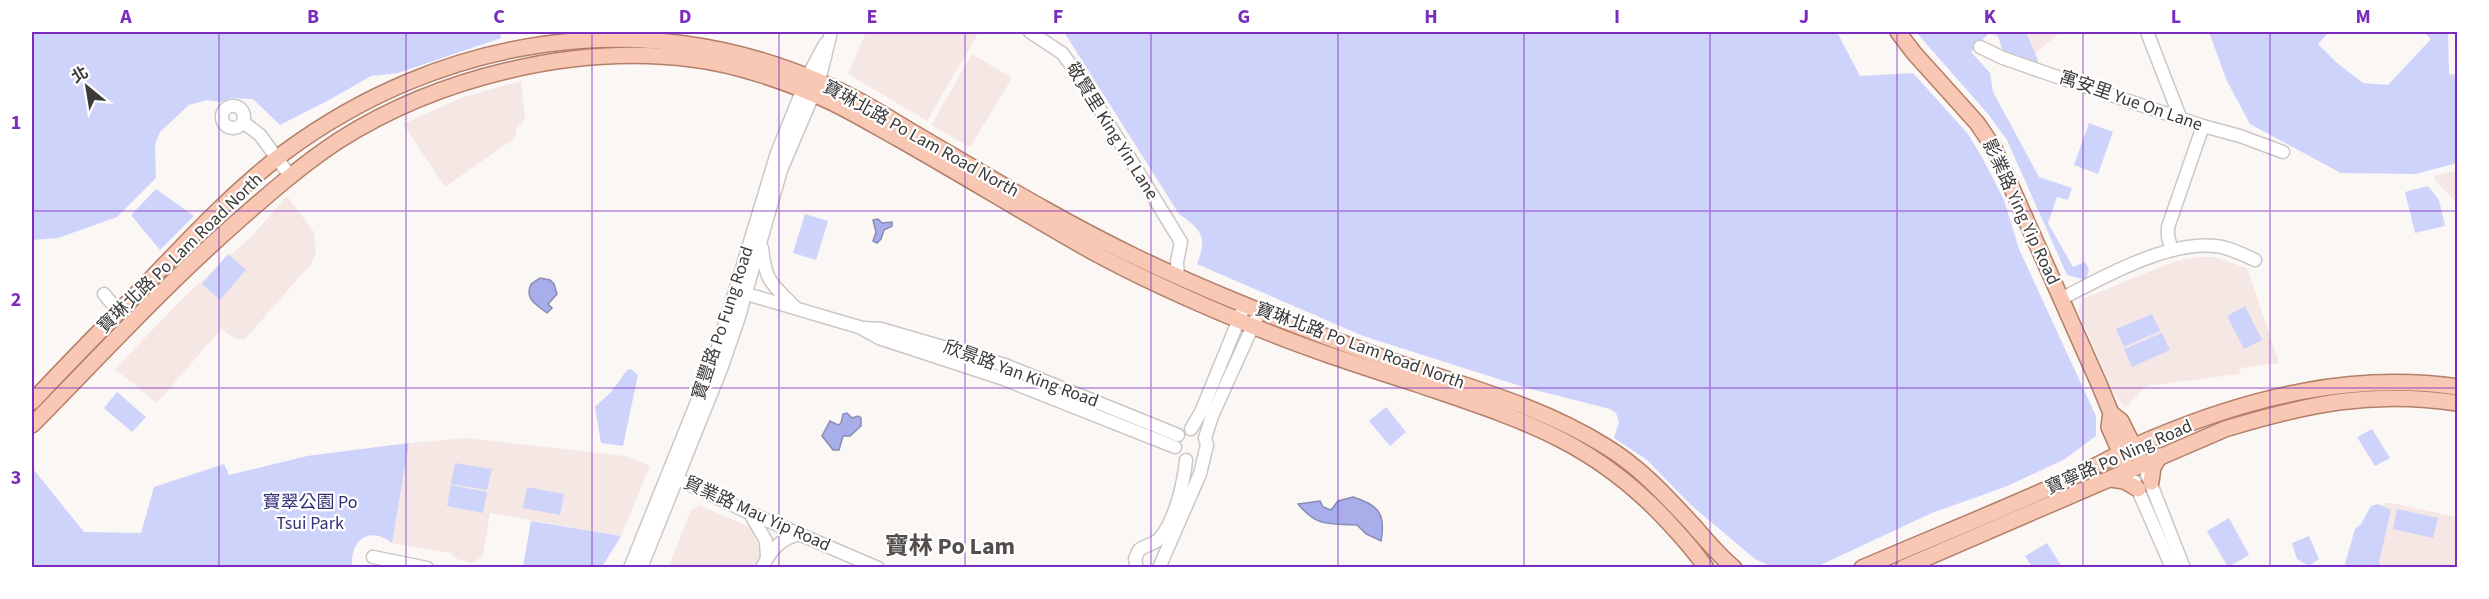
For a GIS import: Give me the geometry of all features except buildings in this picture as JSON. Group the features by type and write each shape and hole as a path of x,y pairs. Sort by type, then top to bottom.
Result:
{"main road":[{"name":"影業路 Ying Yip Road","path":"1898,32 1977,123 1994,147 2111,413 2121,421 2123,447"},
{"name":"寶琳北路 Po Lam Road North","path":"32,402 201,227 278,158 329,124 387,92 469,61 548,43 618,38 684,42 727,51 863,104 1063,219 1178,277 1392,361 1491,392 1563,422 1608,448 1653,482 1734,567"},
{"name":"寶琳北路 Po Lam Road North","path":"32,425 187,267 290,176 339,141 393,110 423,97 528,66 576,58 623,56 694,59 810,85 835,104 1096,253 1181,296 1246,323 1543,429 1572,444 1614,471 1643,495 1706,567"},
{"name":"寶寧路 Po Ning Road","path":"1862,567 2061,483 2105,460 2111,452 2123,447 2289,394 2330,385 2379,381 2457,387"},
{"name":"寶寧路 Po Ning Road","path":"1903,567 2225,429 2280,412 2326,402 2392,397 2457,403"},
{"name":"影業路 Ying Yip Road","path":"2111,413 2109,428 2123,447"},
{"path":"2123,447 2136,467"},
{"path":"2110,479 2144,485 2160,456"}],"street":[{"name":"敬賢里 King Yin Lane","path":"1030,32 1062,53 1080,77 1181,242 1177,262 1178,277"},
{"path":"2147,32 2180,117"},
{"path":"810,85 826,57 829,36"},
{"name":"寓安里 Yue On Lane","path":"1980,46 2022,64 2283,152"},
{"name":"寶豐路 Po Fung Road","path":"641,567 715,357 761,244 781,170 810,85"},
{"name":"寶豐路 Po Fung Road","path":"741,293 769,176 810,85"},
{"path":"243,122 260,135 290,176"},
{"path":"2172,250 2168,227 2203,126"},
{"name":"欣景路 Yan King Road","path":"761,244 765,274 778,291 795,307"},
{"path":"2061,299 2098,280 2172,250 2216,246 2255,260"},
{"name":"欣景路 Yan King Road","path":"741,293 859,327 881,329 1005,365 1177,441"},
{"path":"104,294 119,312"},
{"path":"1205,438 1246,323 1245,305"},
{"path":"1204,453 1194,460 1186,460 1180,456 1177,441 1191,429 1246,323 1260,310"},
{"path":"1159,567 1200,474 1207,445 1199,431 1191,429"},
{"path":"1137,567 1135,559 1139,550 1155,542 1165,531 1182,489 1186,460"},
{"path":"2136,467 2184,567"},
{"name":"寶豐路 Po Fung Road","path":"630,567 673,476"},
{"name":"貿業路 Mau Yip Road","path":"673,476 750,513 878,567"},
{"path":"2144,485 2172,567"},
{"path":"750,513 766,541 764,563"},
{"path":"1155,542 1160,531 1157,523"},
{"path":"764,563 783,540 801,534"},
{"path":"373,557 427,567"}],"shaded area":[{"path":"866,32 979,32 927,121 848,74"},
{"path":"1987,32 2061,32 2033,55"},
{"path":"972,54 1012,78 970,147 931,125"},
{"path":"521,81 525,120 517,128 515,138 445,187 403,124 461,98"},
{"path":"2458,170 2457,204 2434,179 2434,176"},
{"path":"287,196 314,232 316,253 311,264 244,340 236,339 221,329 157,403 115,369 183,298 253,235"},
{"path":"878,219 882,223 892,222 892,226 884,230 877,243 873,241 876,232 873,220"},
{"path":"2196,257 2214,257 2247,268 2279,363 2241,368 2239,374 2147,386 2125,408 2113,392 2078,311 2082,299 2173,262"},
{"path":"540,278 550,280 557,294 548,304 552,308 547,313 530,298 529,294 531,284"},
{"path":"847,413 852,418 858,416 861,418 861,426 850,436 843,436 839,450 833,450 822,436 830,421 838,425 841,423 843,414"},
{"path":"466,438 625,456 650,466 621,536 490,513 483,556 472,563 457,559 450,553 392,543 409,443"},
{"path":"1353,497 1369,503 1379,512 1382,524 1381,541 1366,534 1357,525 1318,521 1298,504 1320,501 1323,507 1331,510 1338,501"},
{"path":"2384,503 2457,517 2457,567 2370,568"},
{"path":"699,505 750,527 762,554 755,567 668,568 690,512"}],"green space":[{"path":"32,32 500,32 501,38 398,73 371,76 280,125 253,99 230,98 221,102 207,100 189,105 160,132 155,144 156,178 117,217 58,238 32,240"},
{"path":"1064,32 1837,32 1860,76 1913,73 1968,134 2004,200 2019,249 2096,416 2096,436 2065,459 2005,487 1932,513 1814,568 1773,567 1755,559 1691,505 1647,460 1614,438 1619,422 1616,413 1610,409 1527,388 1363,336 1197,264 1202,247 1200,234 1193,224 1179,214"},
{"path":"1916,32 1990,32 1971,52 1990,73 1993,92 2039,177 2072,188 2068,200 2057,197 2048,223 2073,267 2085,262 2089,269 2086,280 2067,275 2007,140 1988,114"},
{"path":"1997,32 2026,33 2038,60 2035,73 2003,52"},
{"path":"2209,32 2329,32 2318,44 2336,62 2363,83 2388,85 2431,39 2424,32 2448,32 2449,74 2457,75 2457,163 2416,174 2341,173 2250,124 2227,81"},
{"path":"2089,123 2113,132 2098,174 2074,165"},
{"path":"2428,186 2439,200 2445,226 2415,233 2405,192"},
{"path":"156,189 194,216 160,250 131,215"},
{"path":"805,214 828,221 816,260 793,253"},
{"path":"228,254 246,270 220,300 202,284"},
{"path":"2245,306 2262,340 2244,349 2227,316"},
{"path":"2152,314 2160,331 2124,347 2116,329"},
{"path":"2162,333 2170,350 2132,367 2124,349"},
{"path":"631,369 638,375 623,446 601,443 595,407 612,391 627,370"},
{"path":"117,392 146,417 132,432 104,408"},
{"path":"1386,407 1406,432 1390,446 1369,421"},
{"path":"2372,429 2390,458 2375,466 2357,437"},
{"name":"寶翠公園 Po Tsui Park","path":"409,443 392,543 376,535 363,538 354,549 352,567 32,567 32,472 34,470 84,532 141,533 154,487 224,464 229,475 307,456"},
{"path":"455,463 492,469 487,490 451,484"},
{"path":"451,485 487,492 483,513 447,506"},
{"path":"527,487 564,494 560,515 523,508"},
{"path":"2378,504 2391,510 2379,562 2382,567 2347,567 2345,564 2355,529 2361,524 2371,506"},
{"path":"2397,509 2438,518 2433,538 2393,529"},
{"path":"2229,518 2249,555 2228,567 2207,531"},
{"path":"531,521 621,536 602,567 523,567"},
{"path":"2309,536 2319,559 2309,566 2297,559 2292,543"},
{"path":"2047,543 2062,567 2032,567 2025,556"}],"district":[{"name":"寶林 Po Lam","path":"950,546"}]}
